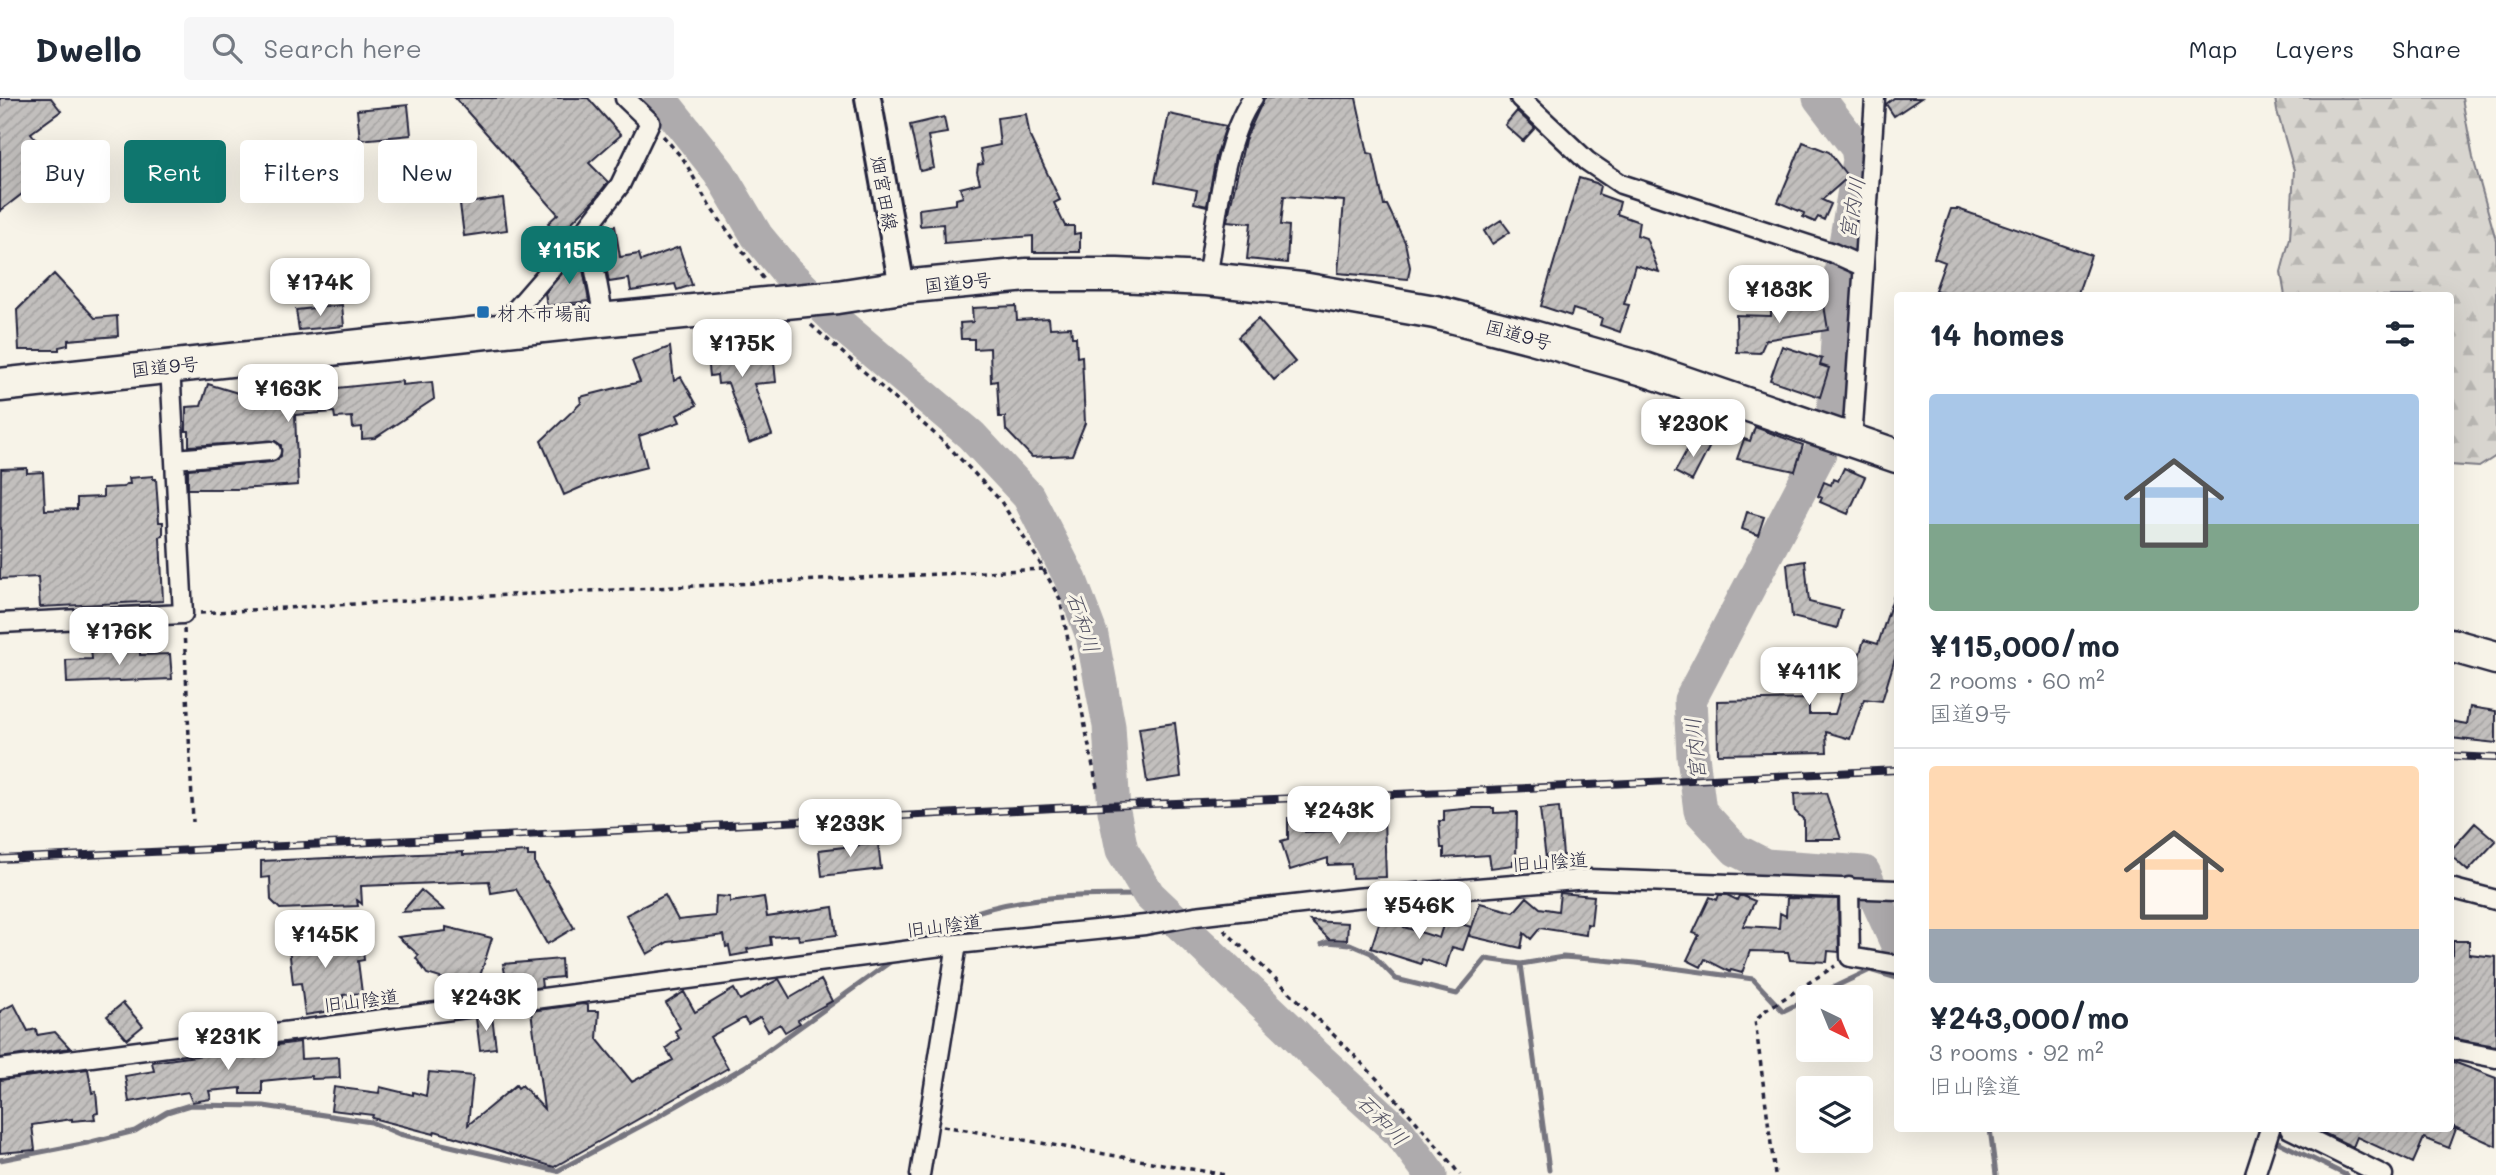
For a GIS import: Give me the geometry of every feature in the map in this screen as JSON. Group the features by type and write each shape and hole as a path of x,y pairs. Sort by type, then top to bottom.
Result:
{"highway":[{"name":"国道9号","path":"0,384 1027,275 1117,275 1207,279 1301,289 1435,312 1644,369 1894,455"},
{"path":"2454,646 2496,658"}],"main road":[{"name":"畑宮田線","path":"868,98 902,288"}],"street":[{"path":"497,331 587,228 620,185 650,122 625,98"},
{"path":"1207,279 1228,161 1235,134 1245,109 1253,98"},
{"path":"1520,98 1587,161 1620,184 1833,253 1862,266"},
{"path":"1852,441 1875,98"},
{"path":"587,228 604,319"},
{"path":"0,623 183,614 170,365"},
{"path":"175,459 271,451"},
{"name":"旧山陰道","path":"0,1069 957,944 1145,925 1201,915 1355,898 1588,879 1894,890"},
{"path":"1849,887 1850,957 1894,964"},
{"path":"2454,889 2496,900"},
{"path":"920,1175 957,944"},
{"path":"2454,1050 2496,1058"},
{"path":"2255,1175 2269,1132"},
{"path":"2296,1132 2384,1175"}],"path":[{"path":"650,122 684,160 710,207 755,269 944,442 1000,500 1060,599 1097,787"},
{"path":"194,822 183,614 1043,569"},
{"path":"1201,915 1329,1030 1435,1143 1460,1175"},
{"path":"1775,1175 1755,1020 1766,1010 1850,957"},
{"path":"928,1123 1226,1175"}],"green space":[{"path":"2275,98 2462,98 2473,158 2496,240 2496,456 2479,467 2454,465 2454,292 2284,292 2281,272 2290,238 2294,170"}],"building":[{"path":"0,98 51,98 61,111 31,133 36,140 21,140 21,195 0,211"},
{"path":"455,98 588,98 621,135 589,163 608,182 559,235 548,223 558,214"},
{"path":"1264,98 1356,98 1368,153 1373,154 1384,205 1387,205 1405,242 1410,267 1408,279 1338,273 1344,201 1284,196 1281,225 1289,226 1287,263 1247,259 1251,223 1227,221 1245,140"},
{"path":"1894,98 1921,98 1894,116 1886,104"},
{"path":"408,105 411,135 360,140 357,110"},
{"path":"1517,111 1535,128 1523,141 1505,125"},
{"path":"1026,114 1030,137 1060,200 1054,203 1065,226 1074,226 1074,234 1080,233 1080,252 1033,252 1033,236 944,243 943,224 920,226 919,209 956,204 956,199 963,197 960,188 980,183 978,165 983,164 980,149 1000,145 997,118"},
{"path":"1169,114 1226,126 1216,157 1207,206 1194,203 1197,190 1155,182"},
{"path":"944,117 947,133 928,136 934,168 920,171 910,125"},
{"path":"1803,142 1829,152 1848,177 1822,200 1831,204 1824,220 1818,217 1815,222 1803,217 1804,213 1778,202"},
{"path":"1579,178 1596,183 1600,186 1598,194 1620,202 1617,214 1639,222 1637,235 1646,238 1659,272 1635,265 1624,304 1629,305 1620,332 1600,325 1602,318 1573,309 1571,316 1541,306"},
{"path":"503,198 507,230 464,236 460,204"},
{"path":"1951,209 1958,209 2091,255 2078,292 1941,292 1935,290 1945,262 1934,258"},
{"path":"1501,220 1510,232 1492,244 1484,231"},
{"path":"615,226 620,257 639,254 641,261 679,247 692,285 677,290 675,284 631,291 629,279 609,282 599,231 601,228"},
{"path":"580,253 589,301 547,306 545,293"},
{"path":"54,274 95,318 117,316 118,336 68,340 68,345 59,347 59,350 19,350 17,310"},
{"path":"1799,300 1804,306 1820,303 1824,305 1828,330 1764,340 1760,353 1737,352 1736,315 1771,316 1771,306"},
{"path":"342,305 344,326 299,330 296,310"},
{"path":"1016,306 1017,320 1049,318 1050,328 1071,327 1072,337 1076,337 1077,357 1082,356 1085,423 1072,455 1032,457 1006,430 1005,417 999,417 997,381 991,382 990,348 974,349 974,339 961,339 960,323 973,322 972,308"},
{"path":"1258,319 1295,362 1274,380 1238,337"},
{"path":"756,334 759,363 774,362 776,382 754,384 772,435 749,443 728,383 718,384 717,375 710,376 706,338"},
{"path":"1782,346 1822,359 1820,365 1829,368 1820,397 1770,380"},
{"path":"670,347 674,381 681,377 697,405 677,415 680,422 639,436 647,467 600,479 564,495 541,441 581,403 580,397 640,382 632,361"},
{"path":"272,374 309,391 402,381 402,385 432,382 434,399 375,438 362,439 362,427 353,428 352,417 335,418 334,412 295,415 298,485 188,489 188,469 272,462 281,456 281,445 275,441 189,446 189,431 186,431 186,407 201,406 208,384 248,396 257,376 269,382"},
{"path":"1755,427 1803,445 1795,471 1737,459 1744,439 1750,441"},
{"path":"1694,437 1710,446 1692,481 1675,472"},
{"path":"27,468 27,473 43,472 45,510 77,509 77,498 103,497 103,488 123,487 130,484 129,478 153,476 153,479 156,479 159,522 163,522 163,536 160,537 163,601 40,607 38,577 0,579 1,469"},
{"path":"1844,468 1865,477 1848,514 1820,502 1822,498 1818,496 1824,482 1831,485 1833,479 1838,481"},
{"path":"1747,512 1764,517 1758,535 1742,529"},
{"path":"1805,561 1809,602 1842,610 1837,628 1792,617 1787,564"},
{"path":"1894,595 1894,662 1882,701 1864,699 1850,739 1826,732 1827,752 1718,754 1717,701 1809,699 1809,714 1835,714 1847,677 1852,679 1864,640 1878,644"},
{"path":"91,649 140,649 140,655 170,654 172,679 67,683 66,660 92,659"},
{"path":"2470,707 2496,711 2496,743 2454,738 2454,722 2467,724"},
{"path":"1175,723 1181,777 1147,782 1139,728"},
{"path":"1826,793 1841,839 1804,839 1804,820 1795,811 1794,794"},
{"path":"1559,807 1563,856 1546,859 1540,809"},
{"path":"1494,808 1494,813 1517,812 1516,861 1513,861 1513,865 1491,868 1489,855 1444,858 1439,821 1444,821 1444,811"},
{"path":"1288,818 1305,818 1305,832 1335,831 1335,821 1384,819 1386,877 1352,878 1351,864 1328,865 1328,858 1290,870 1281,841 1288,839"},
{"path":"2475,823 2496,841 2468,871 2454,859 2454,847"},
{"path":"878,843 881,869 822,876 819,850"},
{"path":"463,852 463,855 528,852 528,856 535,856 535,864 574,928 547,944 516,889 491,893 489,881 361,886 362,904 357,900 358,906 280,909 271,900 270,877 261,878 261,861"},
{"path":"421,890 444,910 402,912"},
{"path":"1560,893 1594,896 1591,925 1587,924 1586,935 1540,928 1531,939 1524,933 1521,948 1469,936 1480,903 1514,912 1527,897 1540,908 1558,911"},
{"path":"665,895 678,920 715,916 716,896 730,897 730,902 764,897 767,917 833,907 837,935 799,940 798,935 770,937 771,945 747,949 748,953 731,956 724,935 668,942 647,954 626,915"},
{"path":"1719,895 1727,895 1737,900 1739,896 1743,896 1755,901 1743,926 1779,928 1780,913 1786,916 1787,898 1838,899 1839,952 1828,951 1827,962 1790,960 1788,952 1750,951 1742,973 1730,972 1705,959 1701,967 1687,960 1699,935 1693,933 1710,897 1717,900"},
{"path":"1382,914 1406,922 1404,927 1439,938 1445,919 1471,927 1463,950 1452,947 1446,967 1422,959 1421,964 1371,948"},
{"path":"1310,921 1348,923 1347,940 1329,939"},
{"path":"329,926 333,944 362,941 364,960 358,961 362,993 343,995 344,1009 305,1015 301,983 293,984 289,947 297,946 294,936"},
{"path":"446,927 492,938 476,989 427,974 416,958 419,955 398,937 446,931"},
{"path":"2454,941 2469,941 2469,954 2496,957 2496,1046 2454,1039"},
{"path":"561,959 562,977 541,979 542,987 528,989 527,984 511,987 510,983 507,983 503,964"},
{"path":"779,979 790,998 821,980 832,1001 798,1020 800,1023 785,1032 780,1024 768,1031 760,1017 748,1024 744,1018 710,1037 728,1068 554,1167 435,1131 434,1134 372,1118 373,1115 331,1110 334,1087 379,1093 380,1087 426,1096 429,1072 473,1076 468,1125 516,1085 518,1088 522,1085 544,1109 531,1011 583,1004 588,1005 588,1011 599,1011 597,1039 632,1082 673,1060 666,1048 679,1038 675,1031 680,1028 666,1003 684,992 695,1012 734,989 740,1000"},
{"path":"123,1003 143,1026 127,1039 107,1016"},
{"path":"14,1004 28,1031 36,1029 37,1035 55,1032 70,1048 0,1058 0,1011"},
{"path":"492,1016 496,1048 480,1050 476,1018"},
{"path":"300,1042 301,1059 339,1057 340,1078 312,1079 311,1076 262,1081 262,1094 241,1094 241,1088 209,1091 211,1099 192,1102 188,1092 129,1102 125,1076 154,1071 152,1062"},
{"path":"2454,1062 2496,1078 2496,1146 2454,1127"},
{"path":"88,1069 92,1093 96,1092 98,1113 94,1114 95,1119 72,1119 32,1125 35,1150 0,1153 0,1080"},
{"path":"2456,1129 2449,1148 2424,1138 2413,1163 2357,1137 2353,1147 2321,1132 2454,1132"}],"waterway":[{"name":"石和川","path":"660,98 719,172 757,236 786,271 841,325 971,435 1028,496 1071,580 1092,636 1109,726 1114,811 1122,850 1149,895 1399,1132 1431,1175"},
{"name":"宮内川","path":"1819,98 1857,148 1859,160 1841,267 1833,414"},
{"name":"宮内川","path":"1820,453 1690,700 1700,811 1736,850 1765,865 1864,872 1894,938"},
{"path":"913,945 938,928 995,907 1057,897 1149,895"},
{"path":"1322,944 1350,944 1371,953 1396,979 1457,994 1486,959 1521,964 1563,957 1636,963 1753,979 1783,1011 1796,1005"},
{"path":"0,1160 135,1131 167,1112 190,1105 264,1106 371,1122 399,1134 557,1171 746,1066 897,957"},
{"path":"1521,964 1549,1170"},
{"path":"1838,985 1870,970 1894,977"},
{"path":"1990,1132 1996,1175"},
{"path":"2272,1139 2346,1175"}],"railway":[{"path":"2454,756 2496,758"},
{"path":"0,859 1894,770"}],"place":[{"name":"材木市場前","path":"483,312"}]}
